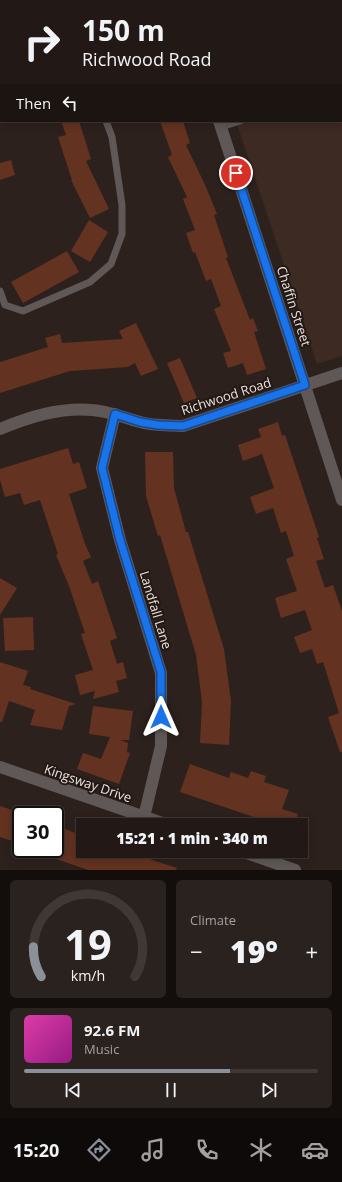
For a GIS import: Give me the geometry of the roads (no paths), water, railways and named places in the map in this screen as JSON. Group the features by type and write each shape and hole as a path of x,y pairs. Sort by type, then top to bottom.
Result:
{"street":[{"name":"Chaffin Street","path":"220,124 342,500"},
{"name":"Richwood Road","path":"0,429 46,413 73,410 93,410 115,414 140,422 158,425 183,426 342,372"},
{"name":"Landfall Lane","path":"115,414 102,468 120,540 161,672 162,746 144,817"},
{"name":"Kingsway Drive","path":"0,768 147,818"},
{"path":"261,858 295,870"}],"lane":[{"path":"0,291 5,305 23,311 90,282 111,264 122,234 122,205 112,137 106,122"},
{"path":"220,124 233,122"}]}
